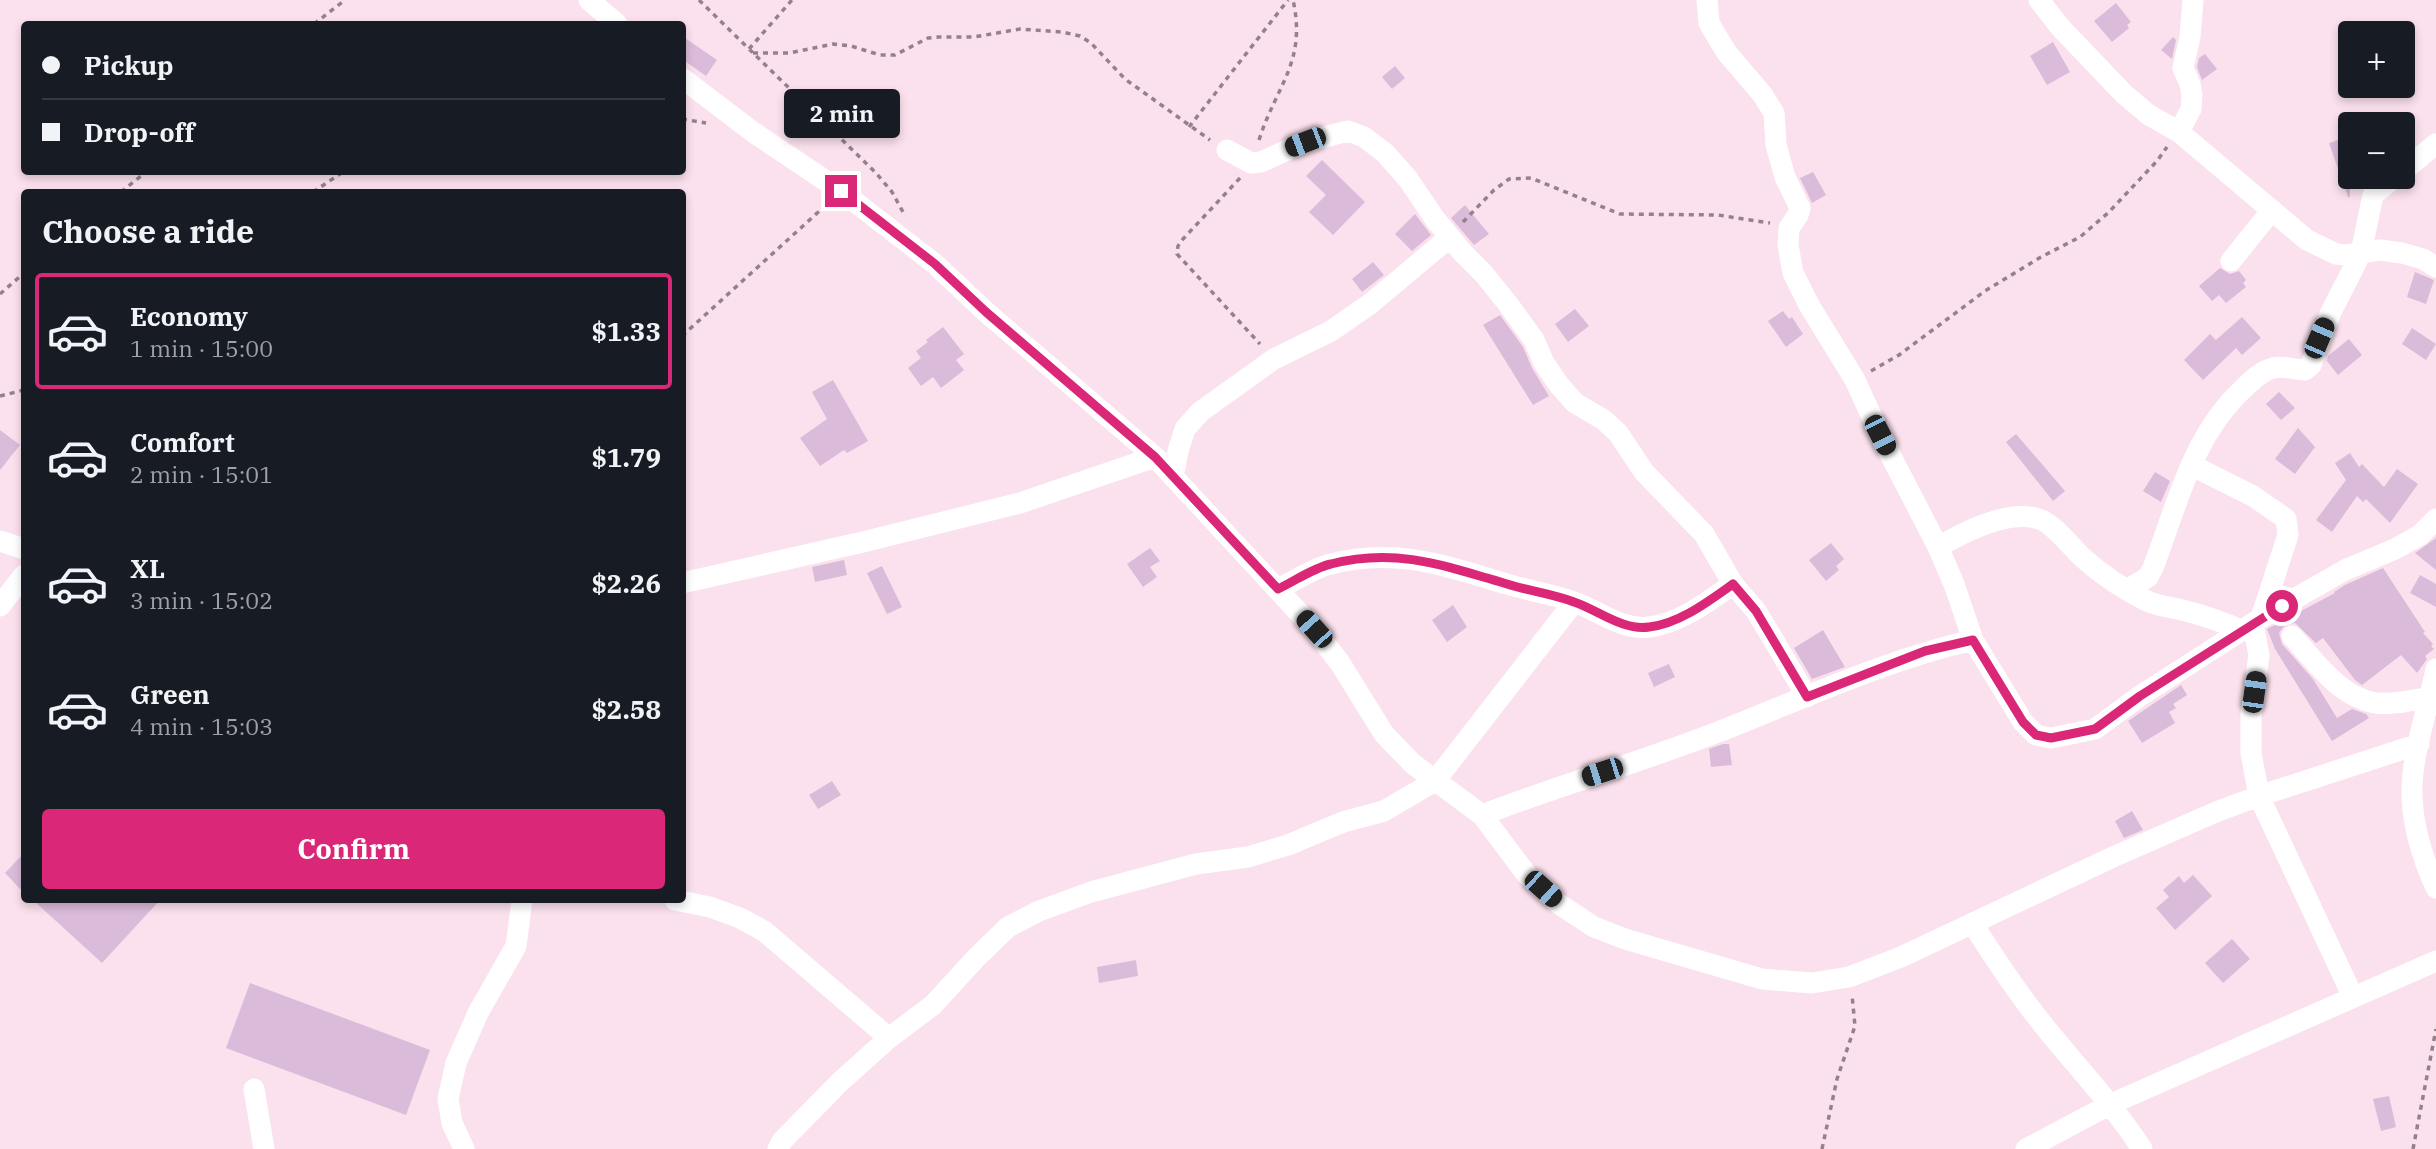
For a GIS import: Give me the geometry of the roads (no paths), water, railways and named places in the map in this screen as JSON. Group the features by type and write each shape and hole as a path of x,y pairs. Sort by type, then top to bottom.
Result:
{"street":[{"path":"589,0 614,21"},
{"path":"1707,0 1709,23 1716,35 1774,113 1776,145 1800,208 1789,228 1788,245 1793,273 1809,305 1855,380 1938,547 1973,640 2023,722 2036,735 2051,738 2095,729 2140,696 2252,624 2345,570 2395,550 2420,535 2436,519"},
{"path":"2039,0 2060,27 2124,94 2149,115 2179,132 2307,240 2323,250 2347,255 2380,250 2403,253 2436,267"},
{"path":"2179,132 2191,109 2192,94 2183,68 2190,37 2193,0"},
{"path":"686,81 752,132 841,191 935,264 986,312 1155,457 1314,629 1340,663 1384,734 1413,764 1482,815 1527,875 1559,904 1594,927 1625,939 1762,979 1812,983 1849,977 1901,957 2112,857 2259,796 2419,744"},
{"path":"1227,150 1251,163 1261,162 1290,147 1324,135 1348,131 1364,137 1385,153 1408,179 1434,219 1508,304 1534,340 1544,363 1559,386 1575,403 1604,420 1618,433 1644,472 1704,534 1733,584 1763,623 1807,697"},
{"path":"2415,161 2436,144"},
{"path":"2127,590 2148,577 2153,568 2191,465 2213,422 2229,402 2253,379 2270,368 2283,366 2305,370 2311,365 2330,314 2361,253 2373,195 2380,189"},
{"path":"2231,261 2272,210"},
{"path":"1173,477 1185,429 1200,412 1274,359 1331,331 1370,304 1450,237"},
{"path":"686,582 998,509 1155,457"},
{"path":"2191,465 2253,496 2286,519 2288,535 2252,624 2259,655 2251,714 2251,753 2259,796 2353,997"},
{"path":"1938,547 1967,530 1987,523 2026,516 2042,519 2108,578 2149,602 2216,620 2252,624"},
{"path":"0,541 21,548"},
{"path":"1278,589 1329,564 1380,556 1428,560 1524,590 1574,602 1613,620 1648,628 1669,622 1707,602 1733,584"},
{"path":"0,606 21,579"},
{"path":"778,1149 782,1141 841,1081 889,1038 933,1005 1008,927 1039,911 1091,892 1196,864 1248,857 1288,845 1343,822 1384,811 1435,781 1574,602"},
{"path":"2292,636 2330,678 2350,693 2375,703 2396,703 2431,696"},
{"path":"1482,815 1718,732 1925,651 1973,640"},
{"path":"2436,668 2412,787 2415,820 2424,860 2436,888"},
{"path":"686,902 710,907 740,918 764,931 889,1038"},
{"path":"464,1149 452,1123 448,1099 450,1087 456,1063 478,1013 516,946 522,903"},
{"path":"1972,923 2037,1017 2111,1104 2142,1149"},
{"path":"2026,1149 2111,1104 2436,961"},
{"path":"254,1089 264,1149"}]}
